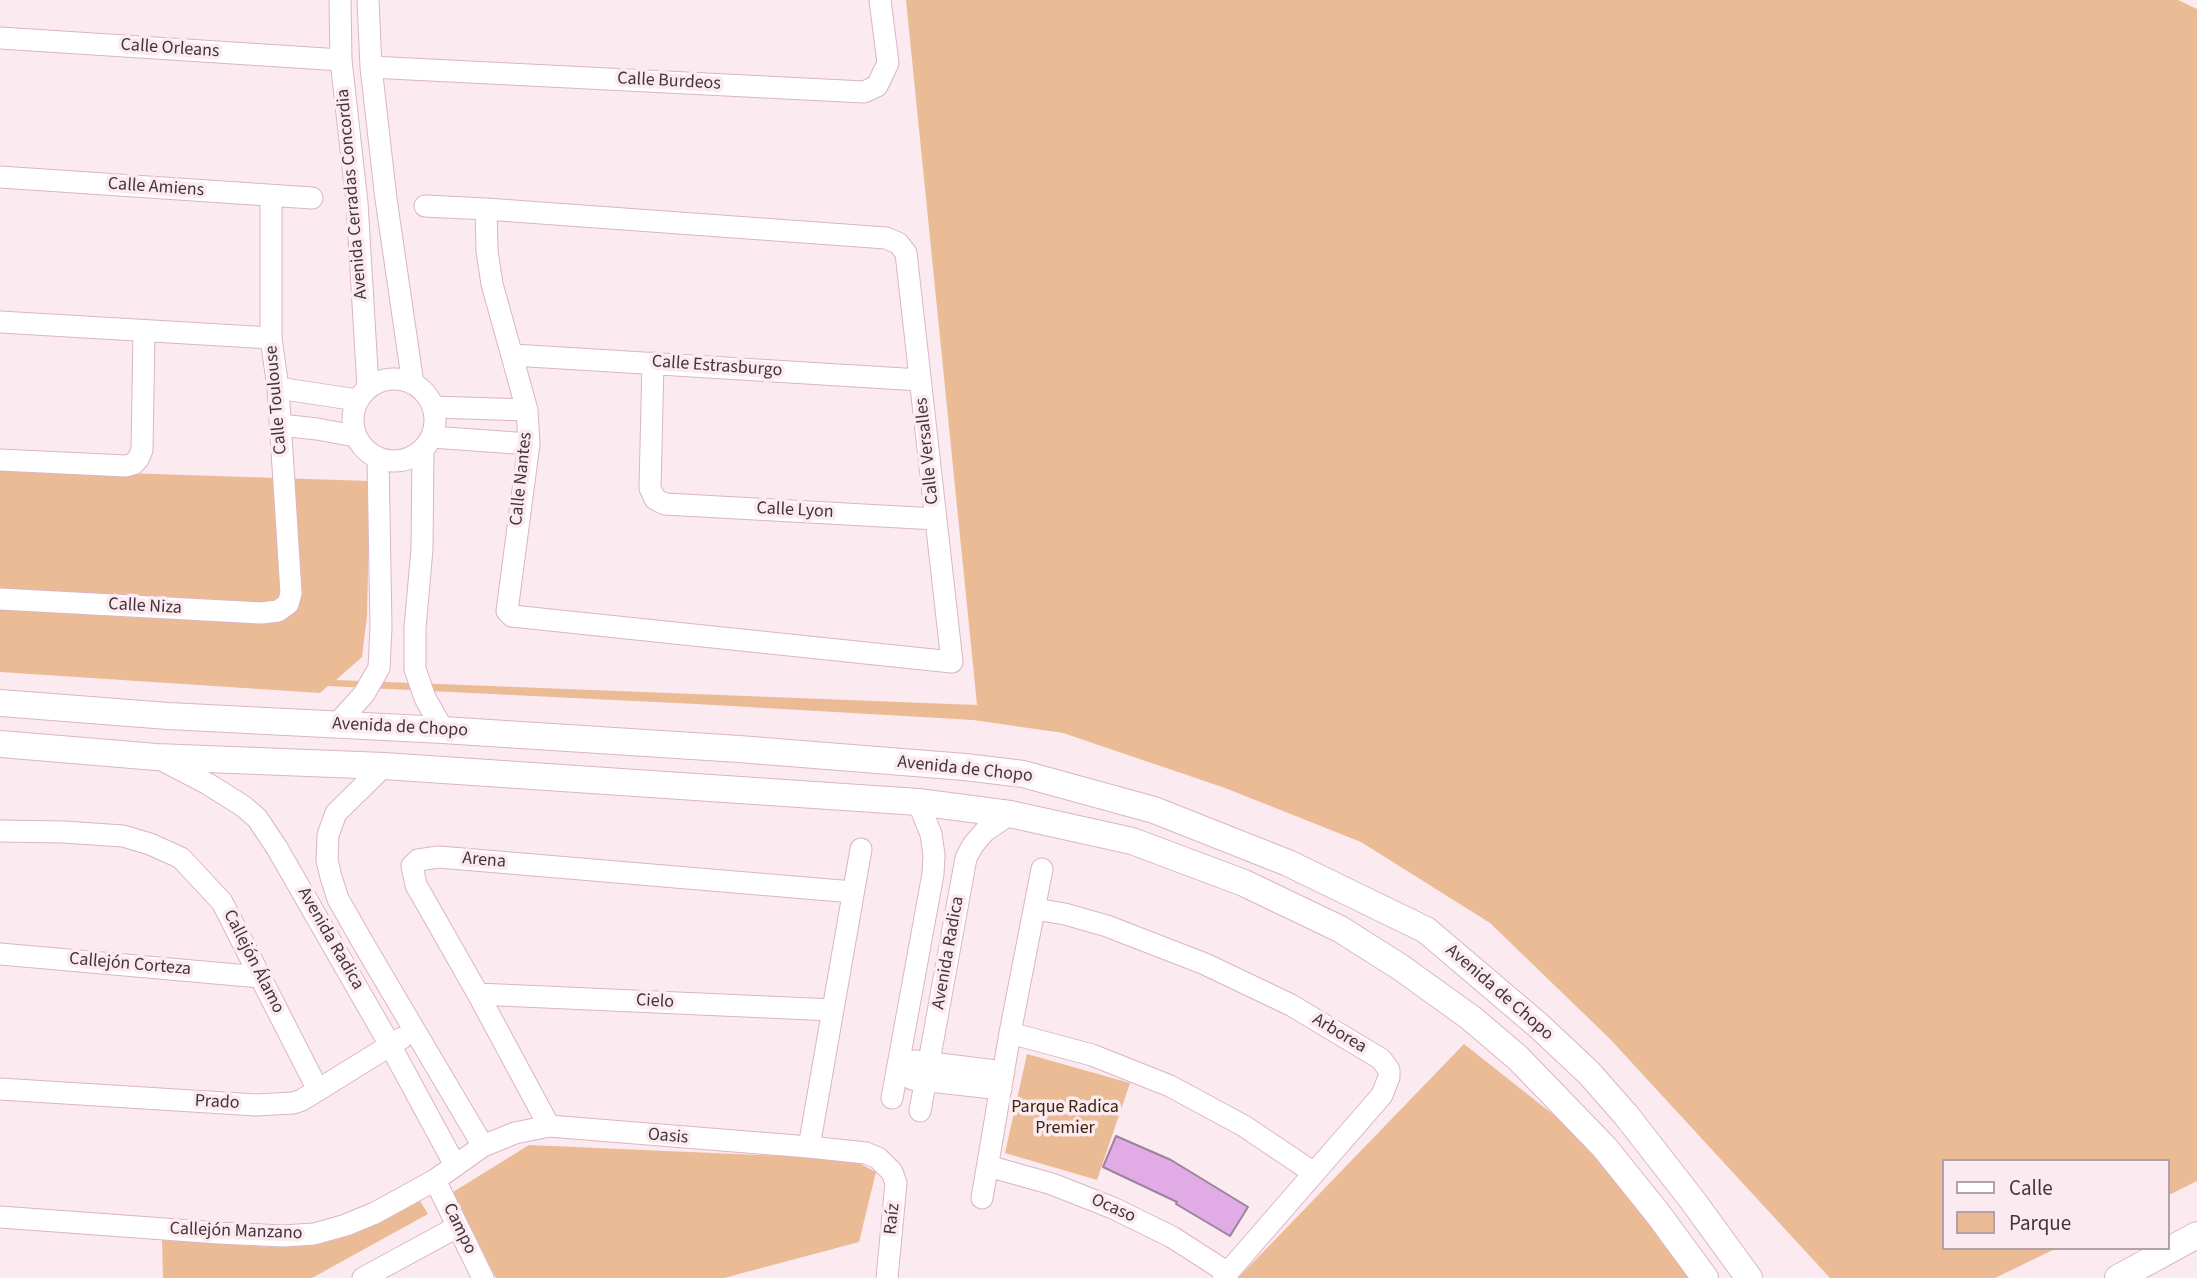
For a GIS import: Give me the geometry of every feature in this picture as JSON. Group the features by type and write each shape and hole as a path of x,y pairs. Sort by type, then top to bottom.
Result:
{"street":[{"name":"Avenida Cerradas Concordia","path":"340,0 341,60 357,202 363,393"},
{"name":"Avenida Cerradas Concordia","path":"368,0 371,67 386,199 413,384"},
{"name":"Calle Burdeos","path":"371,67 864,92 877,86 888,63 880,0"},
{"name":"Calle Orleans","path":"0,38 341,60"},
{"name":"Calle Amiens","path":"0,177 312,198"},
{"name":"Calle Toulouse","path":"271,196 271,338 281,425 291,593 288,604"},
{"path":"357,202 386,199"},
{"path":"425,206 486,209"},
{"name":"Calle Versalles","path":"486,209 886,238 898,243 906,253 952,662"},
{"name":"Calle Nantes","path":"486,209 487,251 492,284 527,410 529,444 507,611 512,616 952,662"},
{"path":"0,322 271,338"},
{"path":"0,460 125,466 133,464 142,450 144,332"},
{"name":"Calle Estrasburgo","path":"513,355 920,380"},
{"name":"Calle Lyon","path":"653,363 650,488 655,499 665,504 936,519"},
{"path":"443,730 425,698 415,669 415,628 427,444 435,422 433,407 425,393 413,384 398,379 383,380 363,393 352,417 355,436 364,450 378,459 394,462 410,459 427,444 529,444"},
{"path":"278,388 363,393"},
{"path":"433,407 527,410"},
{"path":"281,425 355,436"},
{"path":"337,724 364,694 379,668 381,627 378,459"},
{"name":"Calle Niza","path":"0,599 261,613 278,611 288,604"},
{"path":"379,668 415,669"},
{"name":"Avenida de Chopo","path":"0,703 168,716 739,749 1023,774 1154,810 1288,863 1426,930 1539,1026 1589,1073 1626,1115 1749,1278"},
{"name":"Avenida de Chopo","path":"0,744 156,757 384,766 918,802 1010,814 1132,841 1244,883 1340,929 1471,1017 1518,1058 1605,1148 1705,1278"},
{"path":"736,789 739,749"},
{"name":"Avenida Radica","path":"156,757 208,784 257,818 390,1045 455,1165"},
{"name":"Avenida Radica","path":"384,766 336,813 328,835 327,860 338,899 483,1146"},
{"name":"Avenida Radica","path":"918,802 931,834 933,874 896,1078 927,1072"},
{"name":"Avenida Radica","path":"920,1111 966,858 985,831 1010,814"},
{"name":"Callejón Álamo","path":"0,831 123,836 181,858 222,902 318,1090"},
{"path":"809,1147 861,849"},
{"name":"Arena","path":"549,1126 416,885 412,866 418,860 439,857 853,892"},
{"path":"982,1198 1042,869"},
{"name":"Arborea","path":"1035,909 1107,926 1205,964 1291,1005 1381,1059 1389,1070 1382,1096 1226,1275"},
{"name":"Callejón Corteza","path":"0,954 260,976"},
{"name":"Cielo","path":"478,994 833,1010"},
{"name":"Prado","path":"0,1089 256,1105 293,1103 414,1030"},
{"path":"1010,1033 1092,1055 1170,1086 1244,1126 1314,1173"},
{"path":"927,1072 1002,1080"},
{"name":"Oasis","path":"455,1165 483,1146 515,1133 549,1126 866,1153 887,1164"},
{"name":"Raíz","path":"887,1164 896,1183 888,1278"},
{"name":"Callejón Manzano","path":"0,1217 232,1234 314,1234 374,1213 435,1180 455,1165"},
{"name":"Ocaso","path":"988,1166 1052,1184 1113,1208 1172,1237 1226,1275"},
{"name":"Campo","path":"435,1180 483,1278"},
{"path":"363,1278 457,1227"},
{"path":"2118,1278 2197,1235"}],"green space":[{"path":"906,0 2178,0 2197,9 2197,1181 2169,1195 2169,1159 1941,1159 1941,1250 2053,1250 1995,1278 1830,1278 1610,1039 1490,923 1361,842 1225,788 1063,733 973,720 328,686 320,693 0,672 0,469 370,481 367,616 362,657 336,680 977,705"},
{"path":"1464,1044 1569,1127 1639,1208 1689,1278 1238,1278"},
{"name":"Parque Radica Premier","path":"1027,1054 1130,1083 1097,1180 1005,1153"},
{"path":"529,1145 851,1159 876,1172 859,1242 724,1278 496,1278 453,1192"},
{"path":"420,1201 428,1214 312,1278 163,1278 162,1240 271,1247 316,1245 352,1235"}],"building":[{"path":"1116,1136 1171,1160 1248,1207 1230,1236 1176,1204 1177,1202 1103,1167"}]}
